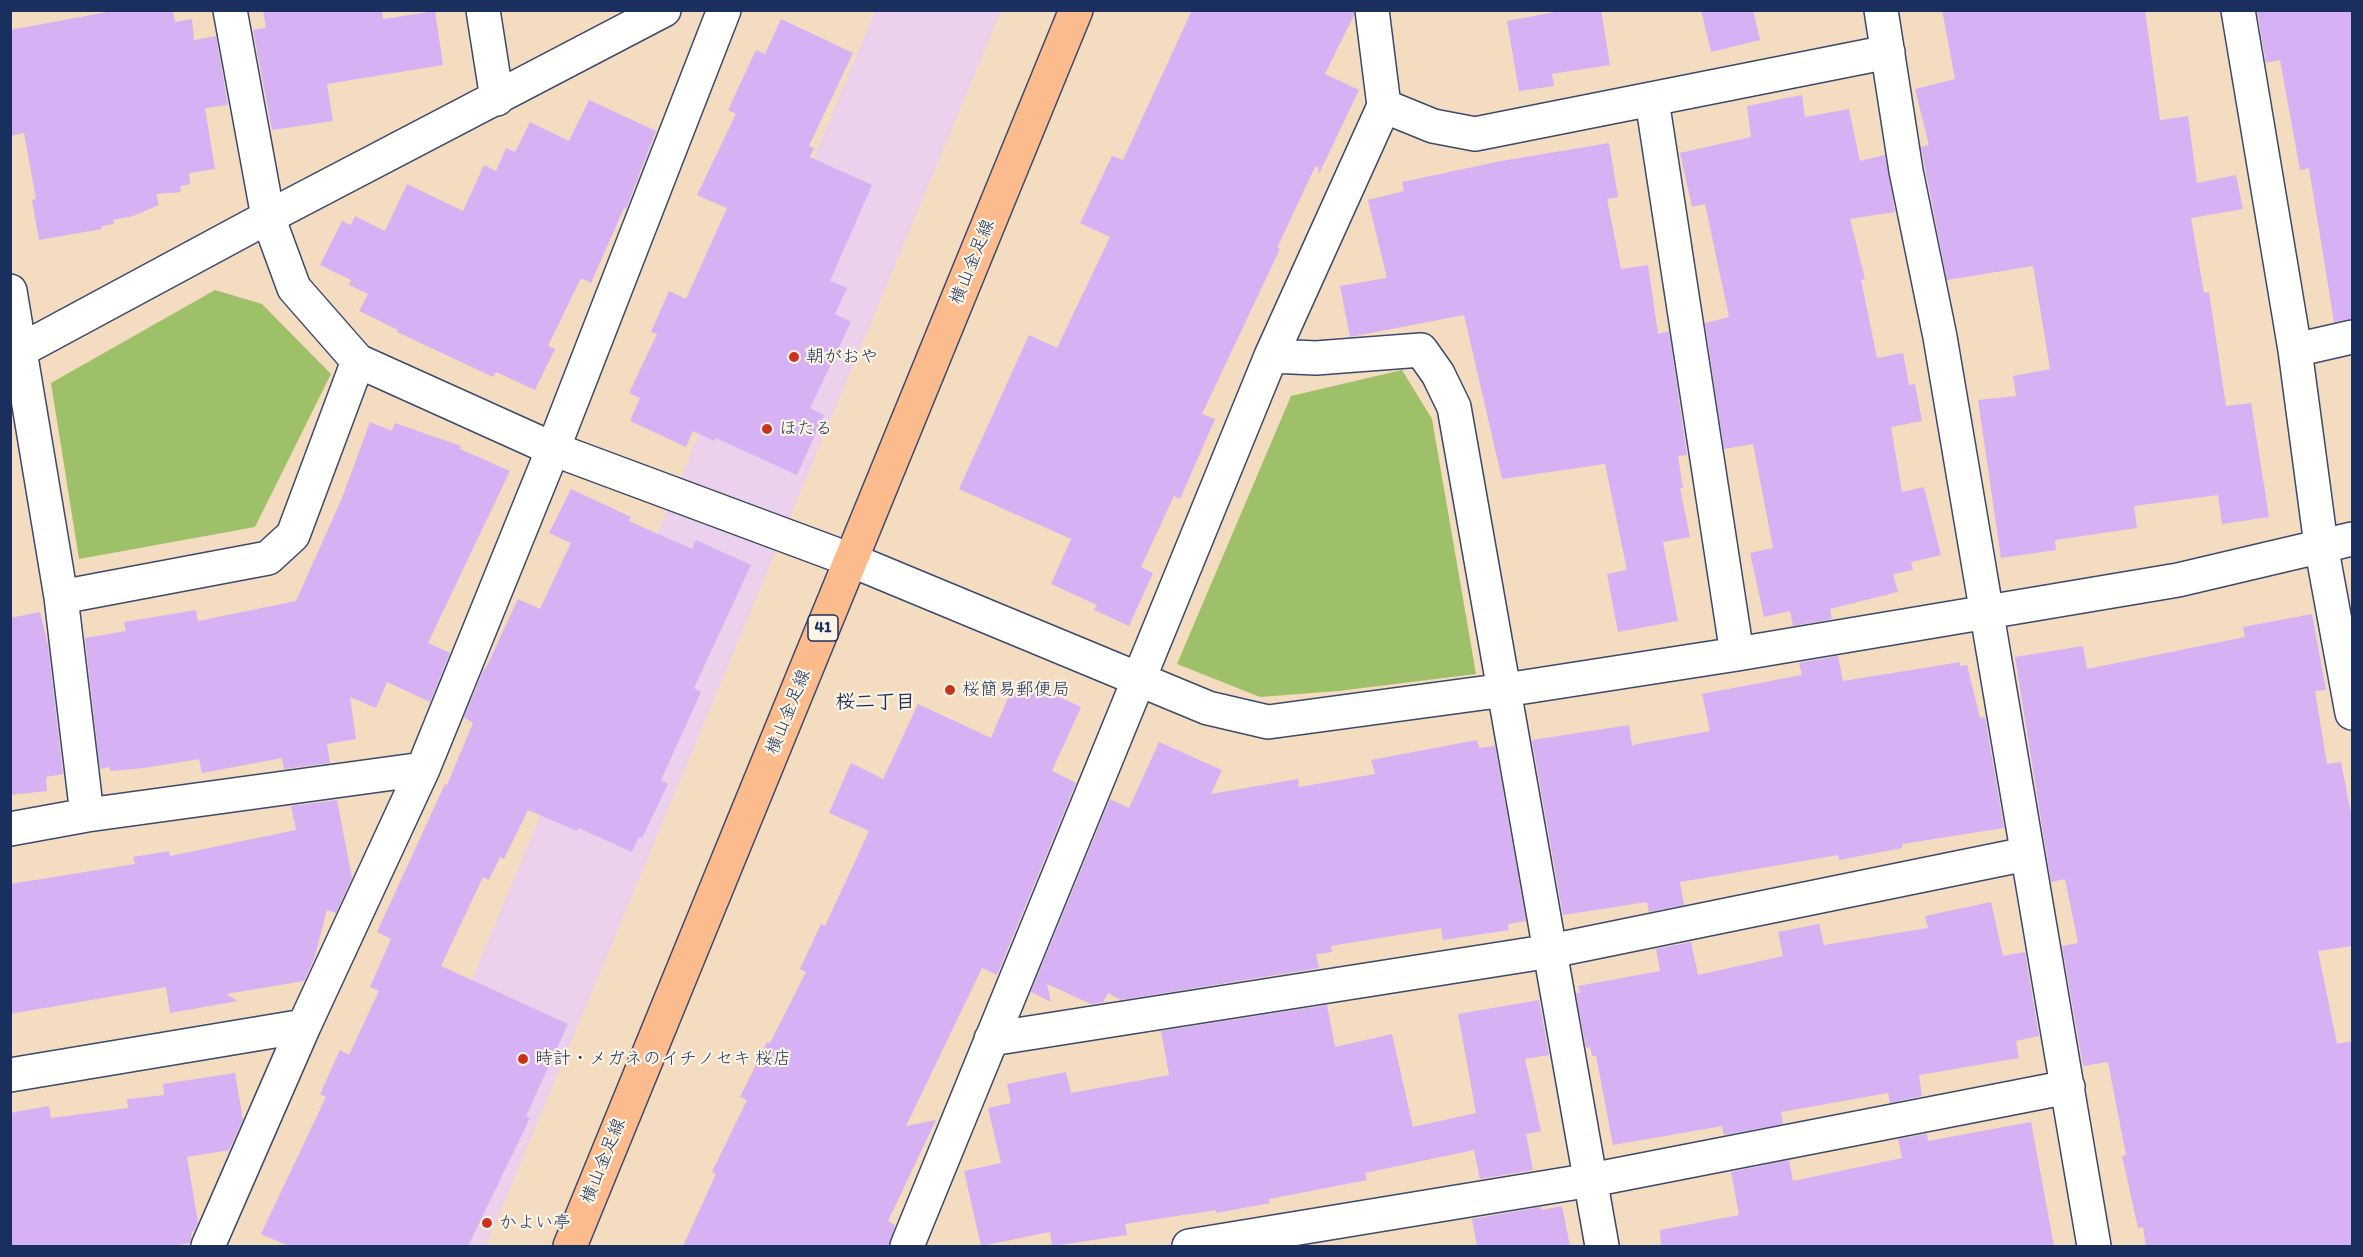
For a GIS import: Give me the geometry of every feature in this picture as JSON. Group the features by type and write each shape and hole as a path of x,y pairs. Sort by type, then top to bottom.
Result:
{"main road":[{"name":"横山金足線","path":"570,1246 1076,10"}],"street":[{"path":"230,10 268,217 294,288 358,361 553,449 851,560 1208,708 1268,722 1505,690 1737,654 2178,580 2352,539"},
{"path":"483,10 497,99"},
{"path":"16,353 268,217 663,10"},
{"path":"208,1246 304,1026 423,769 553,449 724,10"},
{"path":"907,1246 1271,356 1384,106 1372,10"},
{"path":"1881,10 1906,171 1940,337 2094,1246"},
{"path":"2238,10 2295,350 2321,545 2352,713"},
{"path":"1384,106 1433,126 1475,134 1888,52"},
{"path":"1652,100 1737,654"},
{"path":"10,291 16,353 61,597 87,815"},
{"path":"2295,350 2352,337"},
{"path":"1271,356 1316,358 1421,350 1438,374 1454,407 1602,1246"},
{"path":"61,597 268,558 293,536 358,361"},
{"path":"10,830 87,815 423,769"},
{"path":"991,1039 1551,951 2026,854"},
{"path":"10,1075 304,1026"},
{"path":"1188,1246 1354,1233 1591,1180 2068,1087"}],"shaded area":[{"path":"875,11 1001,11 486,1246 361,1246"}],"green space":[{"path":"215,290 262,304 331,374 255,527 79,559 51,383"},
{"path":"1402,370 1432,419 1476,674 1338,691 1260,697 1177,664 1291,396"}],"building":[{"path":"118,10 173,10 175,22 192,19 194,40 216,36 228,105 205,108 215,169 189,173 190,184 180,186 181,192 156,194 159,205 133,216 113,220 114,224 101,226 102,229 39,240 32,200 36,199 24,133 10,136 10,30"},
{"path":"263,10 382,10 383,19 435,11 443,65 327,84 333,121 272,130 253,30 266,28"},
{"path":"1192,10 1354,10 1354,15 1325,74 1359,90 1319,174 1318,167 1315,167 1277,248 1280,249 1202,414 1215,419 1180,499 1174,496 1141,567 1153,573 1129,626 1094,610 1097,605 1051,584 1071,539 959,489 1029,335 1057,348 1110,237 1080,223 1112,156 1123,160"},
{"path":"1566,10 1601,10 1610,65 1552,74 1554,86 1519,91 1507,21"},
{"path":"1701,10 1753,10 1760,40 1711,52"},
{"path":"1942,10 2145,10 2160,120 2188,116 2197,183 2236,175 2243,209 2191,218 2204,293 2209,292 2226,406 2251,403 2269,517 2222,524 2218,495 2134,506 2137,528 2055,540 2056,550 2001,558 1978,400 2016,396 2013,376 2050,369 2033,266 1947,280 1921,147 1929,145 1915,89 1955,79"},
{"path":"2257,10 2352,10 2352,319 2334,322 2309,168 2300,170 2280,60 2266,63"},
{"path":"781,19 853,53 809,146 814,148 810,157 872,185 830,281 847,288 835,314 851,322 810,408 824,415 797,475 716,438 714,441 693,431 686,447 630,421 640,398 629,393 657,334 651,332 669,291 686,299 727,208 697,195 736,114 728,110 756,50 765,54"},
{"path":"1802,95 1805,117 1849,109 1860,161 1885,155 1895,212 1850,219 1865,279 1861,280 1877,358 1903,353 1909,385 1915,384 1922,421 1891,427 1902,492 1924,487 1941,555 1911,562 1913,570 1893,574 1898,592 1830,609 1832,619 1793,626 1790,611 1764,617 1750,553 1773,548 1753,444 1724,449 1705,323 1729,317 1705,204 1692,207 1680,153 1751,137 1747,106"},
{"path":"589,100 656,131 626,209 624,208 591,283 581,278 548,346 555,349 535,390 496,372 493,377 397,332 398,330 359,311 368,294 349,285 351,280 320,265 342,221 351,225 355,216 385,231 407,184 463,211 484,165 496,171 506,148 515,152 530,122 569,141"},
{"path":"1609,143 1618,197 1607,199 1621,269 1648,265 1658,334 1669,331 1687,455 1678,456 1683,488 1680,488 1690,537 1663,542 1678,621 1618,632 1607,574 1627,570 1605,464 1502,479 1464,315 1350,337 1340,286 1387,278 1368,200 1404,191 1402,182 1501,161"},
{"path":"370,422 392,431 395,423 461,446 460,449 510,471 428,643 450,653 430,702 387,682 376,708 350,697 356,739 327,744 330,763 284,769 282,758 202,773 199,759 144,768 110,771 110,767 100,769 85,638 126,631 124,622 196,610 198,621 296,601 342,498"},
{"path":"571,489 631,517 629,521 692,549 696,540 751,565 694,688 701,692 661,780 668,784 642,838 639,837 632,852 579,828 577,831 528,810 504,859 500,857 489,880 483,877 441,966 568,1024 526,1116 530,1118 468,1246 289,1246 261,1234 326,1097 320,1094 340,1050 349,1055 379,991 370,987 391,939 377,932 445,784 447,785 473,723 464,717 484,669 518,599 540,609 571,543 549,533"},
{"path":"40,612 48,645 63,774 46,777 47,791 10,795 10,618"},
{"path":"2312,614 2326,690 2315,691 2327,764 2341,762 2352,819 2352,946 2318,951 2337,1044 2352,1041 2352,1246 2146,1246 2143,1227 2138,1228 2122,1156 2126,1155 2108,1062 2083,1066 2062,946 2078,943 2065,879 2051,882 2015,657 2083,646 2087,669 2245,637 2243,627"},
{"path":"1838,656 1843,681 1960,662 1960,666 1967,665 1980,718 1985,717 2004,828 1902,844 1902,848 1839,860 1838,855 1680,882 1684,905 1649,912 1647,902 1563,915 1532,740 1629,725 1632,745 1710,731 1702,694 1802,675 1799,663"},
{"path":"1030,684 1081,707 1052,771 1076,783 997,975 982,968 906,1126 936,1120 888,1221 895,1225 889,1246 683,1246 716,1174 712,1172 747,1100 740,1097 767,1042 770,1043 806,972 800,969 821,924 825,926 869,831 829,813 851,763 883,779 918,704 991,738 1011,691 1024,698"},
{"path":"1477,740 1479,748 1495,746 1526,921 1508,924 1509,930 1443,940 1441,928 1331,946 1332,952 1316,954 1319,968 1121,1000 1108,993 1103,1002 1091,1004 1047,984 1051,1002 1031,992 1110,799 1129,808 1159,742 1222,770 1211,794 1298,779 1299,787 1375,774 1371,760"},
{"path":"337,800 352,878 336,913 327,910 314,959 304,981 226,994 238,1001 170,1013 166,987 10,1014 10,884 135,864 133,857 169,851 170,856 296,830 291,806"},
{"path":"1991,902 2003,956 2025,952 2039,1036 2016,1041 2019,1058 1919,1075 1922,1096 1890,1103 1888,1093 1781,1112 1783,1124 1724,1135 1722,1126 1613,1145 1596,1056 1592,1056 1590,1047 1586,1048 1576,993 1580,993 1578,986 1660,971 1656,949 1691,942 1698,975 1783,956 1778,932 1819,924 1824,945 1928,928 1925,916"},
{"path":"1539,1000 1549,1055 1525,1059 1541,1131 1526,1134 1533,1170 1480,1179 1474,1150 1365,1173 1367,1180 1269,1199 1270,1203 1216,1213 1216,1210 1125,1224 1127,1235 1052,1246 1050,1232 981,1246 964,1171 1001,1163 988,1108 1011,1103 1007,1084 1066,1072 1071,1093 1169,1075 1161,1031 1327,1005 1335,1047 1392,1034 1413,1127 1476,1113 1458,1014"},
{"path":"235,1073 243,1120 229,1150 187,1157 198,1222 192,1232 190,1243 171,1246 10,1246 10,1113 49,1106 51,1118 128,1108 127,1099 164,1095 163,1084"},
{"path":"2031,1122 2054,1246 1661,1246 1660,1230 1739,1215 1731,1172 1789,1160 1793,1181 1902,1158 1898,1139 1927,1134 1928,1141"},
{"path":"1562,1206 1570,1246 1477,1246 1472,1219 1541,1207 1541,1210"}],"place":[{"name":"朝がおや","path":"794,357"},
{"name":"ほたる","path":"767,429"},
{"name":"桜簡易郵便局","path":"950,690"},
{"name":"時計・メガネのイチノセキ 桜店","path":"523,1059"},
{"name":"かよい亭","path":"487,1223"}],"district":[{"name":"桜二丁目","path":"875,703"}]}
